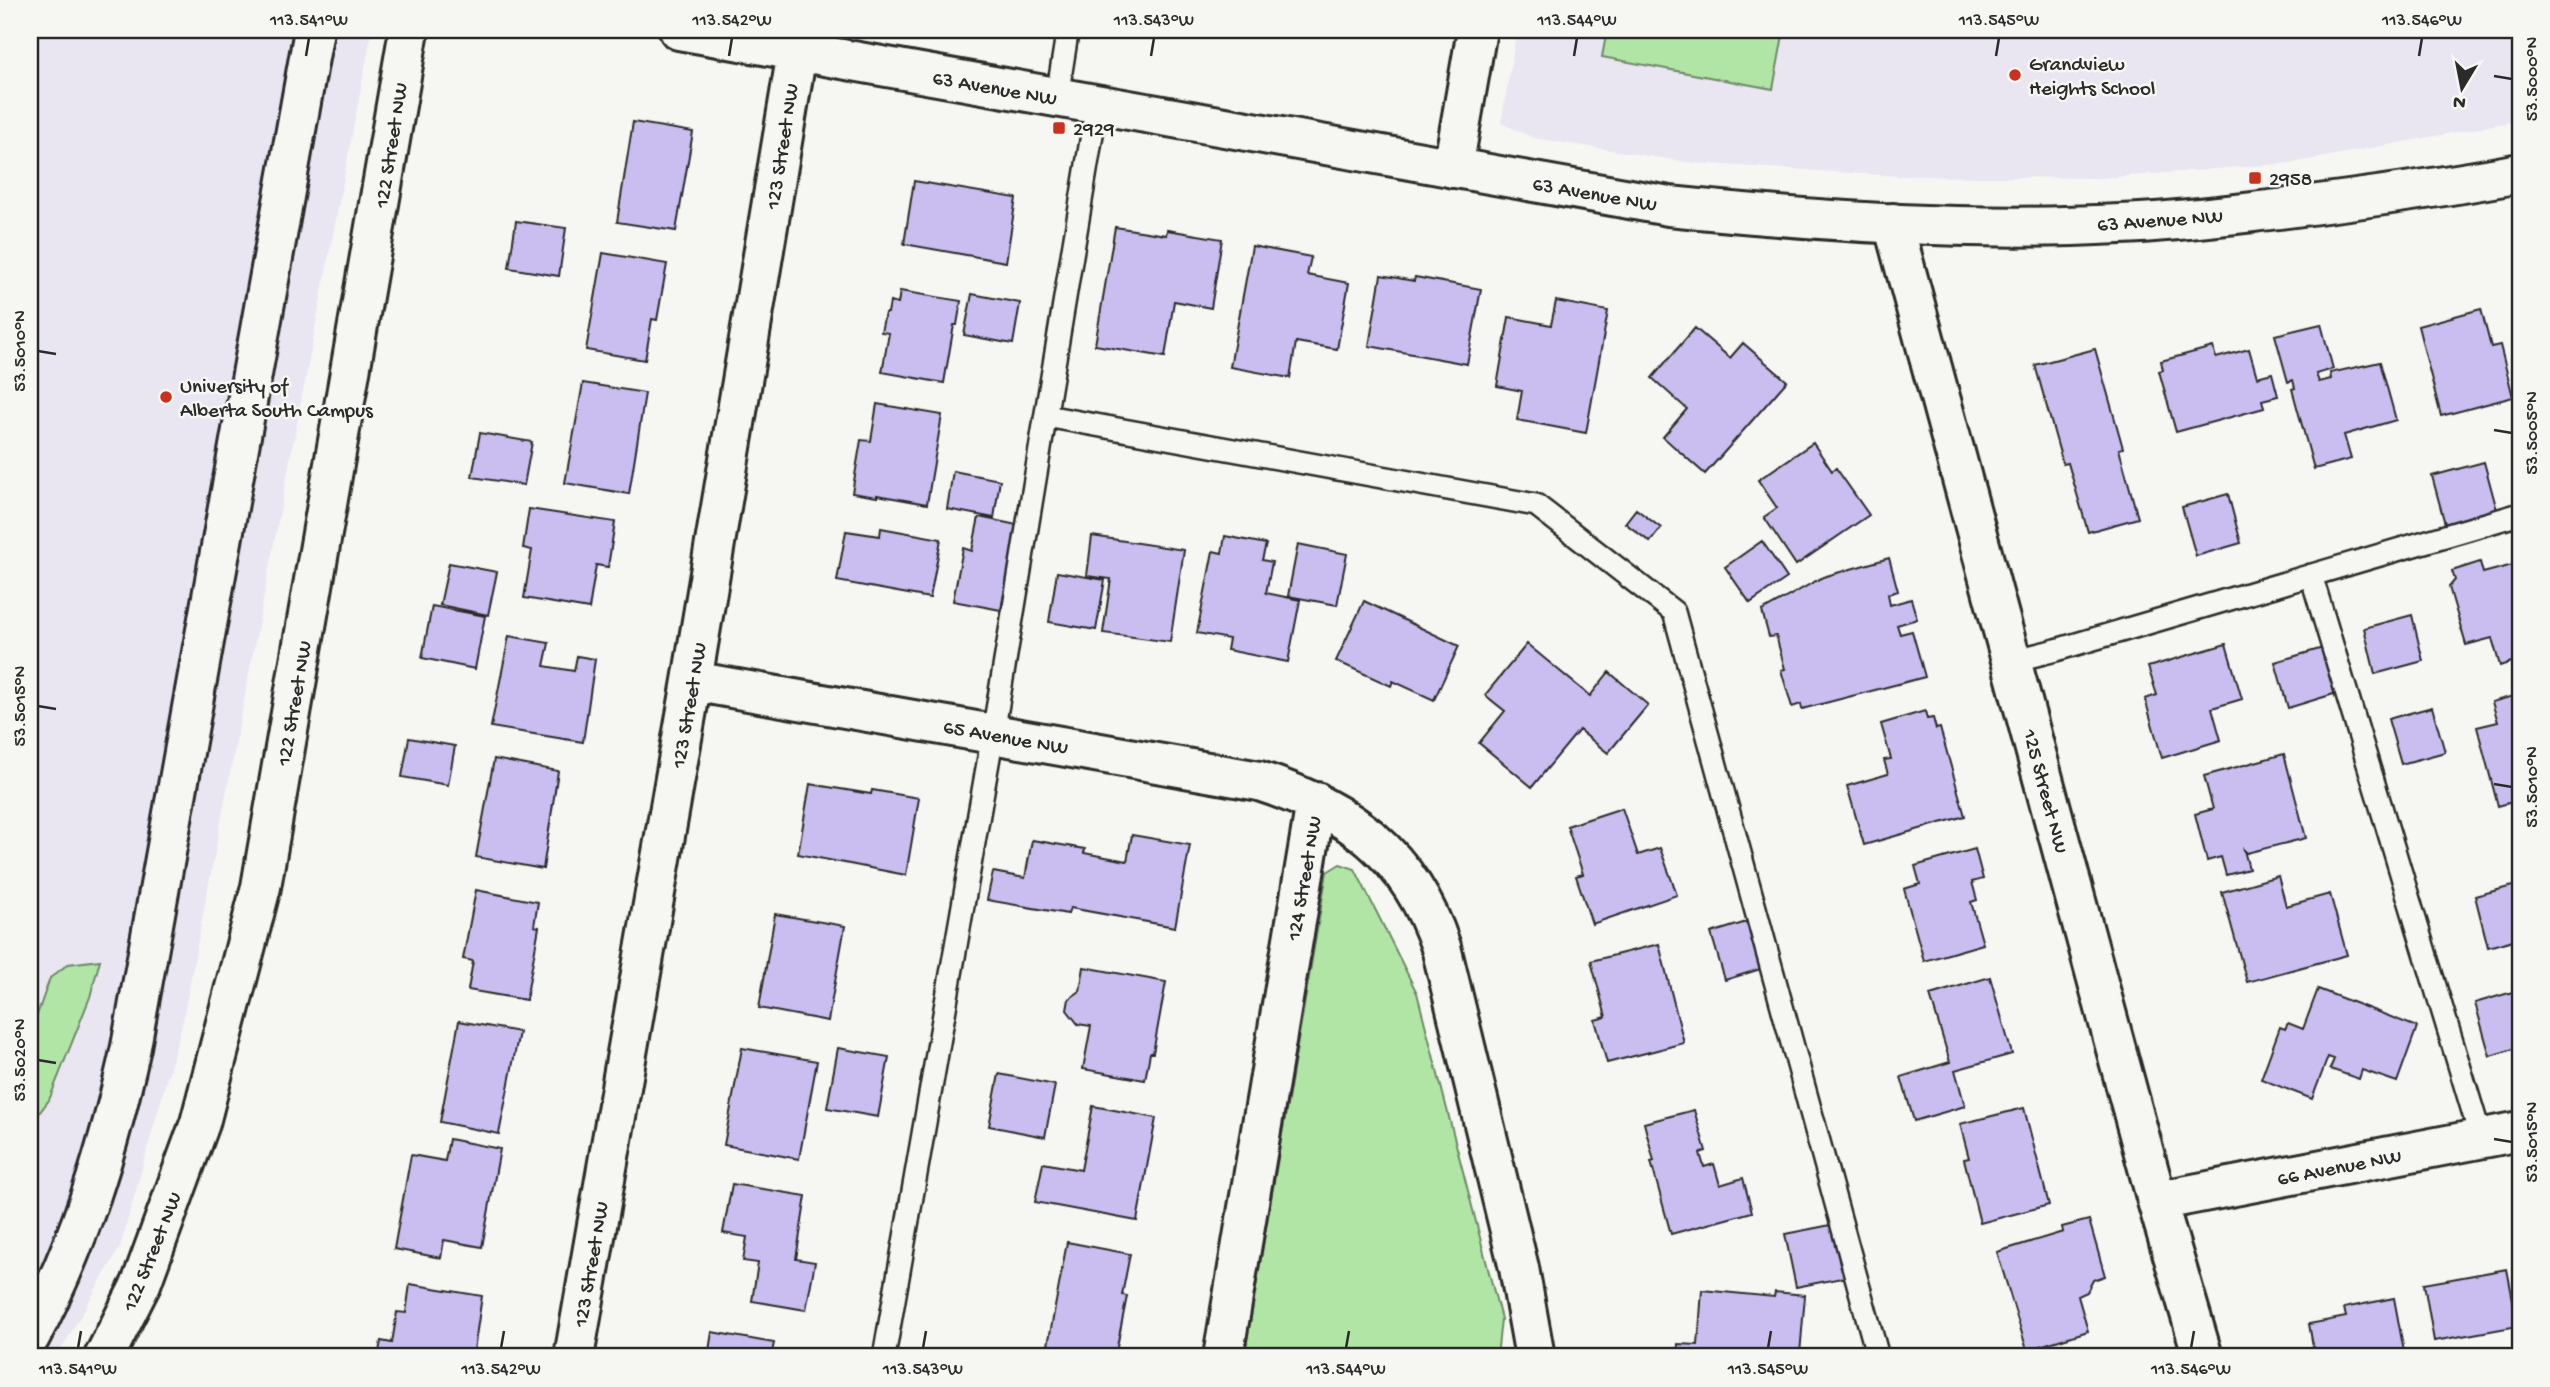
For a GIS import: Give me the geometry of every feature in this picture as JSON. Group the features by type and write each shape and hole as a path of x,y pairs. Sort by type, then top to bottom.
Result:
{"street":[{"path":"30,1337 69,1256 85,1215 119,1101 131,1047 314,30"},
{"name":"122 Street NW","path":"104,1357 141,1284 200,1123 261,887 409,30"},
{"name":"63 Avenue NW","path":"679,30 798,41 1057,97 1453,169 1669,206 1784,218 1999,226 2120,224 2243,213 2417,192 2520,173"},
{"path":"1453,169 1477,30"},
{"name":"123 Street NW","path":"574,1357 692,681 798,41"},
{"name":"125 Street NW","path":"1893,223 2157,1201 2203,1357"},
{"name":"65 Avenue NW","path":"692,681 1259,780 1316,802"},
{"name":"124 Street NW","path":"1223,1357 1316,802 1374,841 1396,861 1432,919 1519,1268 1535,1357"},
{"name":"66 Avenue NW","path":"2157,1201 2520,1131"}],"lane":[{"path":"1057,97 1069,31"},
{"path":"884,1357 993,734 1097,104"},
{"path":"1046,416 1536,505 1674,612 1878,1357"},
{"path":"2012,661 2520,514"},
{"path":"2311,575 2481,1138"}],"shaded area":[{"name":"University of Alberta South Campus","path":"30,30 372,30 182,1024 120,1247 57,1357 30,1357"},
{"name":"Grandview Heights School","path":"1517,30 2520,30 2520,120 2292,163 2101,178 1899,176 1694,163 1534,138 1501,123"}],"green space":[{"path":"1607,30 1784,30 1773,89 1602,57"},
{"path":"1340,864 1355,869 1417,993 1501,1319 1497,1357 1244,1357 1327,872"},
{"path":"100,960 90,997 49,1100 30,1125 30,1035 50,978 68,964"}],"building":[{"path":"633,122 693,132 676,231 617,222"},
{"path":"914,181 1016,198 1006,262 904,244"},
{"path":"516,221 566,228 559,276 509,268"},
{"path":"1115,227 1166,235 1167,230 1222,239 1211,308 1174,301 1165,357 1095,345"},
{"path":"1252,246 1311,257 1307,275 1349,283 1337,349 1296,342 1290,378 1230,367"},
{"path":"603,253 667,264 657,320 652,319 645,360 586,350"},
{"path":"1381,275 1414,281 1415,277 1481,289 1467,364 1369,346"},
{"path":"900,291 961,301 944,383 882,372 889,333 881,332 885,313 888,313 890,302 898,304"},
{"path":"972,294 1020,303 1013,344 964,335"},
{"path":"1556,301 1608,311 1586,433 1517,420 1522,391 1497,386 1509,317 1551,325"},
{"path":"2481,309 2491,347 2500,345 2513,397 2441,416 2418,326"},
{"path":"2321,324 2333,369 2316,374 2319,382 2331,379 2330,373 2380,362 2396,420 2344,435 2351,459 2314,469 2292,389 2295,388 2293,380 2288,382 2275,335"},
{"path":"1695,328 1730,358 1743,343 1787,381 1705,474 1663,437 1687,409 1652,378"},
{"path":"2213,347 2216,358 2249,349 2257,377 2272,373 2278,396 2262,400 2264,408 2176,432 2159,371 2163,370 2161,361"},
{"path":"2095,349 2123,448 2119,449 2138,518 2088,532 2068,463 2063,464 2035,365"},
{"path":"583,383 645,393 629,494 565,483"},
{"path":"877,404 942,415 927,504 852,493 861,440 871,441"},
{"path":"480,433 532,442 524,485 472,477"},
{"path":"1813,443 1832,471 1836,468 1869,515 1796,565 1764,517 1777,508 1758,480"},
{"path":"2484,462 2497,510 2445,524 2432,476"},
{"path":"953,471 1000,480 994,518 947,509"},
{"path":"2228,494 2241,543 2196,556 2182,507"},
{"path":"529,509 615,522 608,567 596,565 589,609 524,598 532,550 523,548"},
{"path":"1636,509 1661,528 1650,542 1625,523"},
{"path":"979,517 1017,525 1001,610 953,601 963,548 972,551"},
{"path":"881,528 941,539 930,598 837,581 846,531 880,536"},
{"path":"1092,536 1184,550 1170,642 1103,633 1111,579 1087,576"},
{"path":"1225,536 1266,544 1262,560 1272,562 1266,593 1300,600 1288,662 1227,650 1229,639 1197,633 1213,551 1222,553"},
{"path":"1762,541 1787,578 1750,603 1725,567"},
{"path":"1298,544 1347,554 1337,605 1288,596"},
{"path":"1889,558 1898,591 1888,594 1890,605 1911,599 1917,619 1897,625 1900,634 1912,631 1925,677 1802,709 1801,704 1792,707 1781,670 1785,669 1776,636 1769,637 1762,611 1823,577"},
{"path":"2480,562 2483,573 2520,563 2520,659 2500,666 2492,638 2466,645 2449,587 2455,580 2452,571"},
{"path":"449,563 497,572 488,615 440,605"},
{"path":"1057,572 1105,580 1096,630 1049,622"},
{"path":"1364,601 1459,646 1434,700 1393,681 1391,686 1336,661"},
{"path":"432,606 485,616 475,669 422,658"},
{"path":"2412,615 2423,661 2375,674 2364,628"},
{"path":"509,636 549,643 544,666 574,671 577,656 595,659 583,742 491,727"},
{"path":"1527,644 1590,696 1609,672 1648,705 1608,753 1579,730 1532,787 1479,743 1505,711 1485,695"},
{"path":"2226,644 2242,699 2212,708 2221,740 2162,758 2145,699 2157,695 2148,667"},
{"path":"2323,648 2337,693 2288,708 2275,662"},
{"path":"2520,694 2520,800 2498,806 2477,727 2498,722 2492,702"},
{"path":"2432,707 2445,752 2401,764 2388,719"},
{"path":"1925,711 1927,719 1933,718 1936,729 1940,728 1965,816 1864,845 1847,786 1888,774 1884,760 1891,759 1881,724"},
{"path":"409,738 455,746 448,785 402,777"},
{"path":"2284,754 2306,838 2247,853 2244,850 2249,869 2226,875 2221,857 2207,861 2195,814 2213,809 2204,776"},
{"path":"494,759 558,771 543,869 476,857"},
{"path":"810,784 871,794 872,790 919,798 906,875 798,854"},
{"path":"1622,808 1638,855 1660,848 1677,895 1592,924 1576,876 1583,874 1567,826"},
{"path":"1132,835 1190,845 1175,927 1070,908 1068,914 987,900 993,872 1025,878 1032,840 1085,849 1084,853 1127,861"},
{"path":"1975,849 1983,879 1972,882 1977,900 1971,902 1983,944 1924,961 1904,889 1920,884 1915,866"},
{"path":"2278,876 2286,906 2330,894 2347,955 2247,982 2222,892"},
{"path":"2520,884 2520,938 2488,947 2475,896"},
{"path":"476,890 538,902 534,926 539,927 526,1000 468,990 473,961 463,959"},
{"path":"775,914 845,926 828,1021 759,1008"},
{"path":"1753,920 1767,967 1725,980 1711,933"},
{"path":"1659,944 1684,1043 1607,1063 1595,1020 1606,1017 1591,961"},
{"path":"1084,967 1166,982 1153,1053 1150,1053 1145,1080 1083,1069 1091,1026 1078,1024 1067,1010 1069,999 1080,991"},
{"path":"1990,977 2012,1054 1955,1070 1965,1106 1914,1121 1901,1077 1950,1062 1930,995"},
{"path":"2318,989 2417,1027 2397,1082 2362,1070 2359,1079 2330,1069 2334,1059 2328,1057 2312,1099 2261,1079 2280,1027 2285,1029 2288,1023 2303,1029"},
{"path":"2519,990 2520,1047 2490,1056 2475,1003"},
{"path":"459,1021 519,1032 499,1134 440,1122"},
{"path":"742,1048 817,1061 799,1159 724,1145"},
{"path":"838,1048 889,1057 878,1117 827,1108"},
{"path":"999,1074 1055,1085 1045,1137 989,1126"},
{"path":"1093,1106 1156,1118 1137,1221 1035,1202 1043,1163 1081,1170"},
{"path":"2024,1108 2049,1205 1980,1223 1964,1159 1969,1158 1960,1124"},
{"path":"1694,1110 1706,1151 1700,1153 1704,1167 1714,1164 1720,1185 1743,1178 1752,1212 1671,1234 1651,1162 1654,1161 1644,1123"},
{"path":"449,1139 500,1149 482,1247 444,1240 441,1258 394,1249 411,1155 445,1161"},
{"path":"732,1184 806,1196 796,1259 815,1262 806,1310 752,1301 758,1263 743,1261 747,1237 723,1233"},
{"path":"2089,1220 2105,1276 2093,1280 2087,1292 2078,1296 2088,1331 2027,1350 1997,1252 2063,1232 2062,1227"},
{"path":"1836,1224 1847,1277 1796,1287 1785,1234"},
{"path":"1067,1242 1130,1254 1122,1295 1127,1296 1115,1357 1048,1345"},
{"path":"2507,1269 2518,1326 2434,1341 2424,1284"},
{"path":"410,1284 482,1296 473,1357 378,1357 381,1341 392,1343 397,1312 406,1313"},
{"path":"1702,1290 1774,1297 1775,1292 1805,1295 1800,1354 1803,1354 1803,1357 1677,1357 1678,1344 1698,1345"},
{"path":"2394,1298 2405,1357 2315,1357 2309,1324 2346,1317 2344,1308"},
{"path":"712,1332 774,1343 771,1357 708,1357"}],"place":[{"name":"Grandview Heights School","path":"2015,75"},
{"name":"2929","path":"1059,128"},
{"name":"2958","path":"2255,178"},
{"name":"University of Alberta South Campus","path":"166,397"}]}
